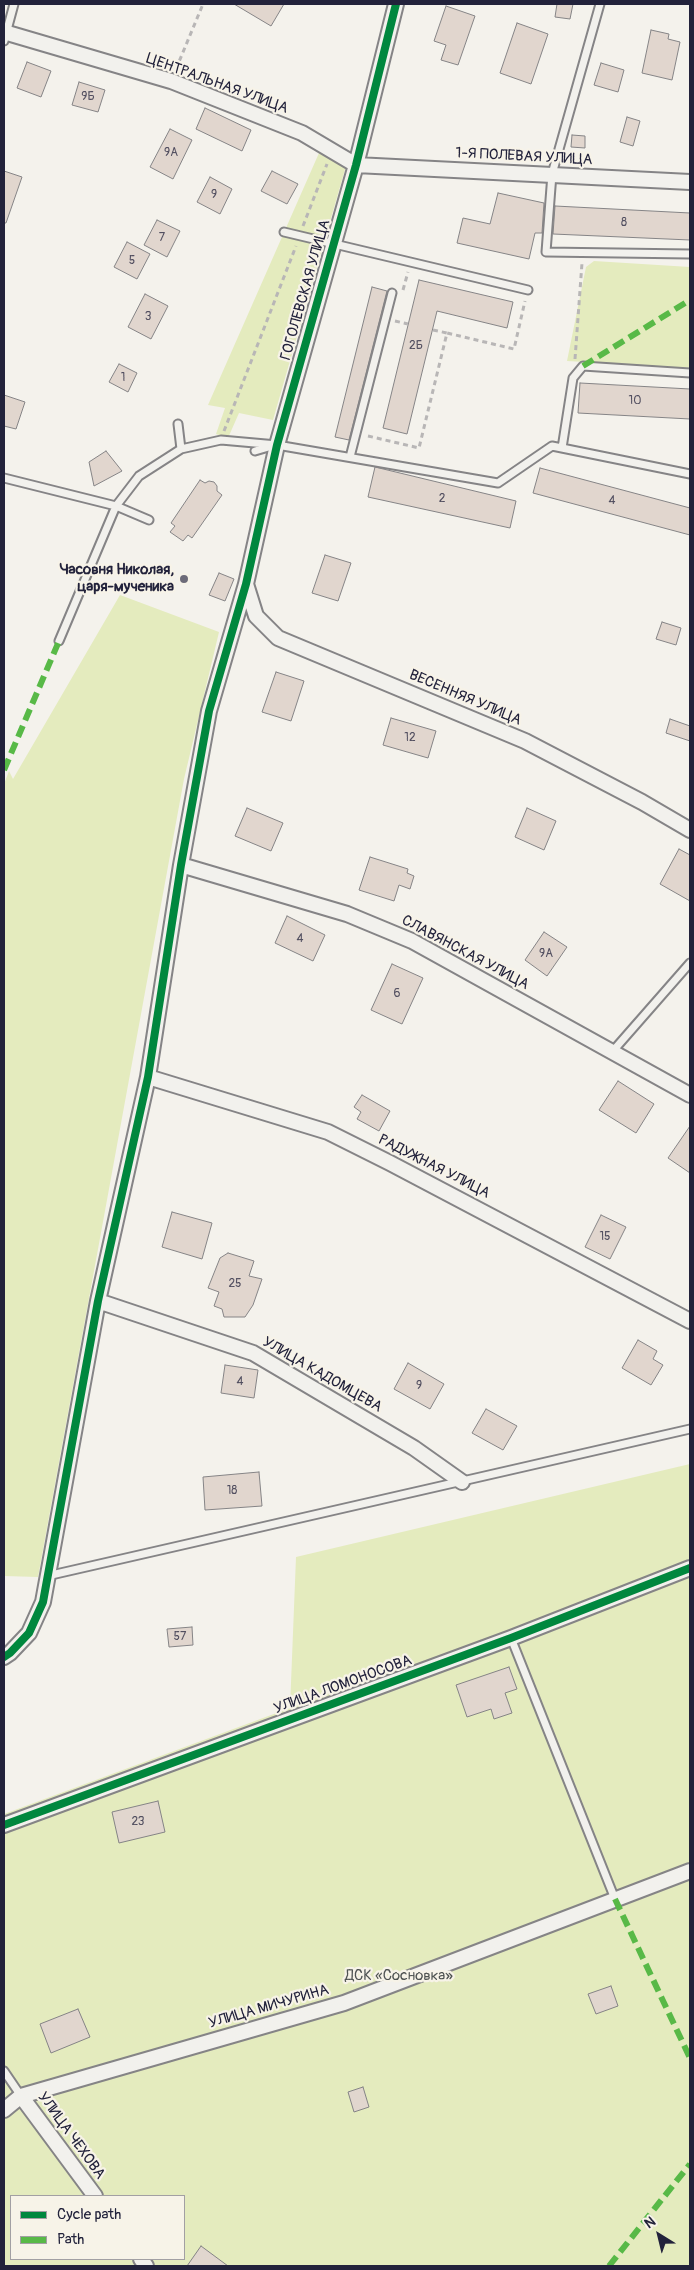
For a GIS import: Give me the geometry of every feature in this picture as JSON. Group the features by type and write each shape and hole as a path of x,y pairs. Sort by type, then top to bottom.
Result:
{"street":[{"name":"ГОГОЛЕВСКАЯ УЛИЦА","path":"4,1657 29,1633 42,1602 98,1301 148,1077 181,865 209,711 234,615 246,584 277,445 356,165 396,4"},
{"name":"ЦЕНТРАЛЬНАЯ УЛИЦА","path":"5,36 171,81 302,133 356,165"},
{"name":"1-Я ПОЛЕВАЯ УЛИЦА","path":"356,165 690,182"},
{"name":"ВЕСЕННЯЯ УЛИЦА","path":"246,584 256,616 278,638 525,741 642,802 690,830"},
{"name":"СЛАВЯНСКАЯ УЛИЦА","path":"181,865 347,914 412,941 690,1095"},
{"name":"РАДУЖНАЯ УЛИЦА","path":"148,1077 328,1132 690,1320"},
{"name":"УЛИЦА КАДОМЦЕВА","path":"98,1301 253,1353 414,1448 462,1482"},
{"name":"УЛИЦА ЛОМОНОСОВА","path":"4,1825 511,1638 690,1568"},
{"name":"УЛИЦА МИЧУРИНА","path":"21,2096 344,2003 690,1872"},
{"path":"4,2110 21,2096"},
{"name":"УЛИЦА ЧЕХОВА","path":"21,2096 94,2195"}],"lane":[{"path":"5,36 14,4"},
{"path":"600,4 552,174 546,252 690,254"},
{"path":"284,232 528,290"},
{"path":"350,458 392,293"},
{"path":"562,448 573,378 583,366 690,373"},
{"path":"178,424 181,449"},
{"path":"59,641 116,506 139,476 181,449 221,440 277,445 498,483 552,446 690,474"},
{"path":"255,452 277,445"},
{"path":"4,478 116,506 149,520"},
{"path":"612,1052 690,963"},
{"path":"46,1576 690,1429"},
{"path":"511,1638 615,1899"},
{"path":"4,2071 21,2096"}],"path":[{"path":"171,81 203,4"},
{"path":"221,440 332,151"},
{"path":"573,378 582,252"},
{"path":"433,330 514,349 528,290"},
{"path":"396,321 408,324"},
{"path":"368,436 419,448 447,334"}],"green space":[{"path":"319,153 346,166 273,420 239,413 228,438 216,434 225,408 208,405"},
{"path":"594,261 690,267 690,368 567,361 586,267"},
{"path":"120,595 219,632 184,779 38,1577 4,1576 4,784 9,771 13,779"},
{"name":"ДСК «Сосновка»","path":"690,1464 690,2266 4,2266 4,1814 290,1708 296,1557"}],"building":[{"path":"234,4 284,4 271,26"},
{"path":"557,4 573,4 570,19 555,17"},
{"path":"446,6 475,16 458,65 441,60 446,45 434,41"},
{"path":"517,23 548,34 531,84 500,73"},
{"path":"651,30 669,34 668,39 680,42 672,80 642,73"},
{"path":"27,62 51,71 41,97 17,88"},
{"path":"601,63 624,70 618,92 594,85"},
{"path":"79,82 105,90 98,112 72,105"},
{"path":"205,108 251,130 242,151 196,129"},
{"path":"627,117 640,121 633,146 620,142"},
{"path":"170,129 192,140 173,179 150,167"},
{"path":"572,135 585,136 585,148 571,147"},
{"path":"4,171 22,177 6,223 4,223"},
{"path":"272,171 298,184 287,204 261,191"},
{"path":"210,177 232,189 220,214 197,202"},
{"path":"498,193 544,203 542,233 535,233 529,259 457,243 463,218 490,224"},
{"path":"555,206 690,213 690,240 553,234"},
{"path":"157,220 180,231 167,257 144,245"},
{"path":"127,242 150,254 137,279 114,267"},
{"path":"419,280 513,302 507,328 437,311 407,434 383,428"},
{"path":"372,287 387,291 349,440 335,437"},
{"path":"145,294 168,306 151,339 128,327"},
{"path":"119,364 137,373 128,392 109,382"},
{"path":"580,383 690,389 690,419 578,413"},
{"path":"4,395 25,402 16,429 4,426"},
{"path":"106,451 122,471 94,486 89,462"},
{"path":"375,467 516,501 510,528 368,497"},
{"path":"540,468 690,508 690,535 533,493"},
{"path":"200,480 205,483 209,481 214,482 217,486 217,491 222,495 192,538 188,535 183,541 170,532 175,526 171,523"},
{"path":"325,555 351,563 338,601 312,593"},
{"path":"219,573 234,579 225,601 209,595"},
{"path":"662,622 681,628 676,645 656,639"},
{"path":"276,672 304,681 291,721 262,712"},
{"path":"391,718 436,731 428,758 383,745"},
{"path":"670,719 690,726 690,741 666,733"},
{"path":"247,808 283,823 271,851 235,836"},
{"path":"527,808 556,821 544,850 515,837"},
{"path":"679,849 690,855 690,901 660,884"},
{"path":"370,857 408,869 407,873 414,876 410,889 399,885 394,901 359,890"},
{"path":"287,916 325,935 313,961 275,943"},
{"path":"544,932 567,947 547,976 525,960"},
{"path":"392,964 423,978 402,1024 371,1010"},
{"path":"618,1081 654,1104 636,1133 599,1110"},
{"path":"362,1095 390,1111 379,1131 357,1119 361,1112 354,1107"},
{"path":"690,1126 690,1173 668,1158"},
{"path":"172,1212 212,1223 202,1259 162,1247"},
{"path":"601,1215 626,1227 610,1259 585,1247"},
{"path":"228,1253 254,1261 249,1276 262,1279 253,1305 245,1317 224,1317 222,1309 214,1306 219,1292 208,1288 220,1258"},
{"path":"638,1340 657,1351 653,1359 663,1365 651,1385 622,1368"},
{"path":"408,1363 444,1384 430,1409 394,1389"},
{"path":"225,1365 258,1370 254,1398 221,1393"},
{"path":"486,1409 517,1426 503,1450 472,1433"},
{"path":"259,1472 262,1506 205,1510 203,1477"},
{"path":"192,1627 193,1645 169,1647 167,1629"},
{"path":"509,1667 517,1689 505,1693 512,1713 494,1719 491,1709 467,1717 456,1685"},
{"path":"158,1801 165,1832 119,1843 112,1812"},
{"path":"611,1986 618,2006 596,2014 588,1994"},
{"path":"78,2009 90,2037 51,2053 40,2024"},
{"path":"363,2087 369,2107 354,2112 348,2092"},
{"path":"201,2246 228,2266 187,2266"}],"marked path":[{"path":"583,366 690,300"},
{"path":"4,770 59,641"},
{"path":"615,1899 690,2058"},
{"path":"609,2266 690,2164"}],"cycle path":[{"path":"4,1657 29,1633 43,1602 98,1301 148,1077 181,865 209,711 246,584 277,445 356,165 396,4"},
{"path":"4,1825 511,1638 690,1568"}],"place":[{"name":"Часовня Николая, царя-мученика","path":"184,579"}]}
